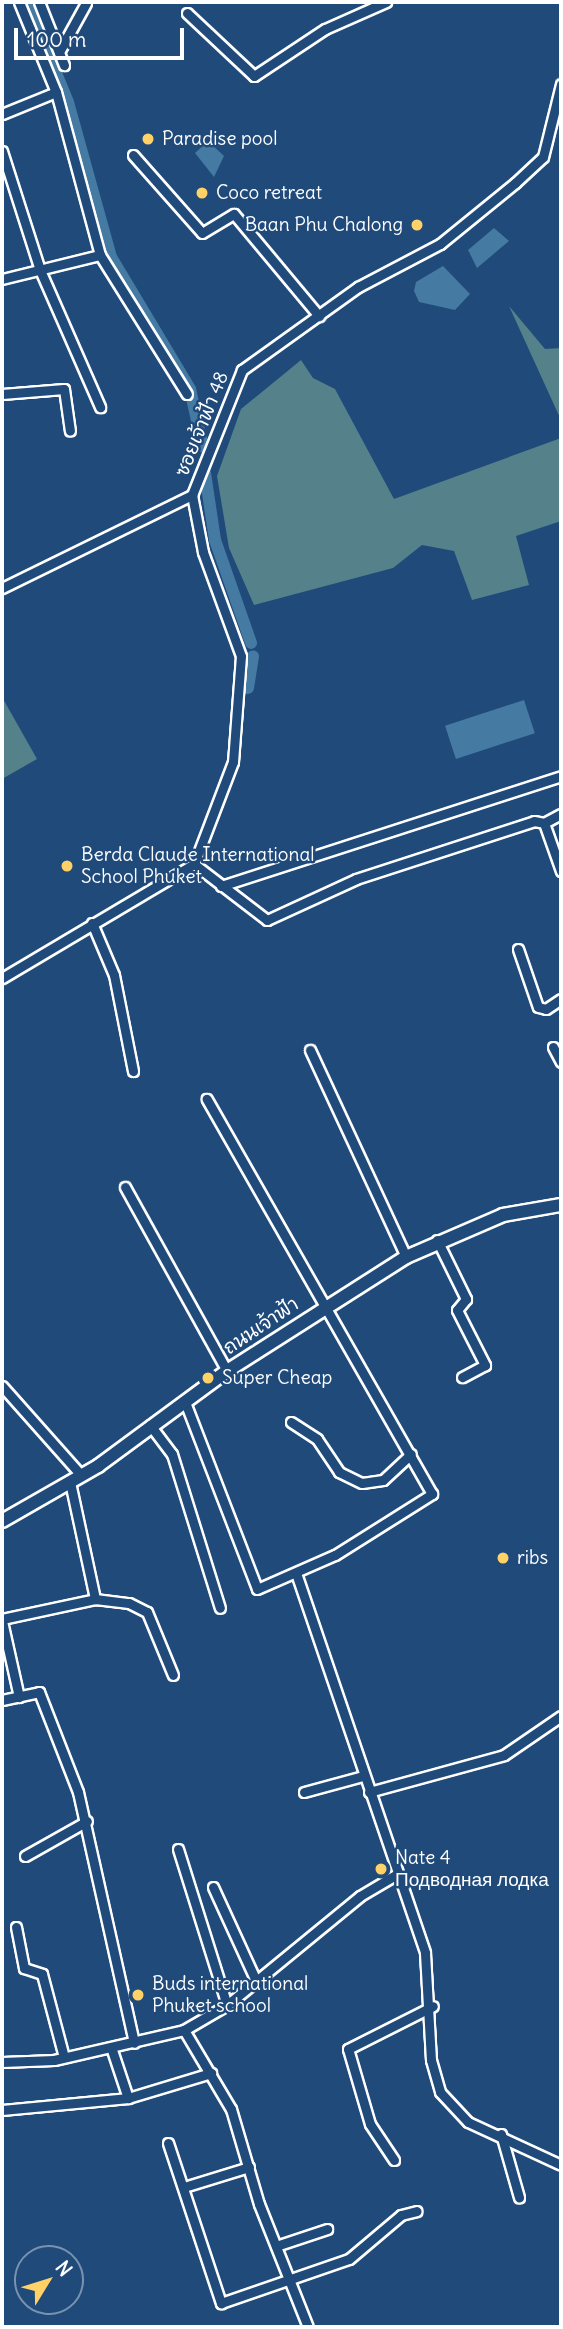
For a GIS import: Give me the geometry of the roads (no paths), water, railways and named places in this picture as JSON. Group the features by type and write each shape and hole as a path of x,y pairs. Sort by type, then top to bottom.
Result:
{"main road":[{"name":"ถนนเจ้าฟ้า","path":"2,1521 76,1479 227,1371 327,1304 406,1257 437,1240 503,1215 561,1205"}],"street":[{"path":"19,2 56,92 100,255 187,394"},
{"path":"39,2 64,65"},
{"path":"187,13 254,76 325,29 386,2"},
{"path":"59,52 86,3"},
{"name":"ซอยเจ้าฟ้า 48","path":"194,864 233,762 240,656 203,552 192,495 242,370 319,316 440,244 543,157 561,84"},
{"path":"2,114 56,92"},
{"path":"2,151 40,270 100,407"},
{"path":"133,155 202,233 234,214 319,316"},
{"path":"2,279 100,255"},
{"path":"2,394 64,388 70,431"},
{"path":"2,588 192,495"},
{"path":"221,886 561,776"},
{"path":"2,978 194,864 267,920 356,879 544,823 561,814"},
{"path":"544,823 561,871"},
{"path":"92,923 114,975 133,1071"},
{"path":"518,949 538,1007 546,1009 561,999"},
{"path":"553,1047 561,1062"},
{"path":"310,1050 406,1257"},
{"path":"184,1402 257,1589 296,1573 432,1494 327,1304 207,1100"},
{"path":"125,1187 227,1371"},
{"path":"437,1240 466,1299 457,1310 485,1365 462,1377"},
{"path":"2,1386 76,1479 95,1599"},
{"path":"291,1422 317,1440 339,1472 362,1483 383,1480 411,1454"},
{"path":"150,1425 172,1454 220,1608"},
{"path":"296,1573 425,1952 433,2006 431,2060 440,2092 468,2122 501,2134 561,2165"},
{"path":"19,1697 2,1620 95,1599 147,1612 173,1675"},
{"path":"2,1700 39,1692 87,1821 134,2043"},
{"path":"369,1792 504,1755 561,1716"},
{"path":"304,1793 363,1776"},
{"path":"25,1856 87,1821"},
{"path":"178,1849 227,2006"},
{"path":"2,2062 64,2057 184,2030 227,2006 360,1896 397,1874"},
{"path":"213,1887 257,1983"},
{"path":"16,1927 24,1968 42,1973 64,2057"},
{"path":"394,2160 370,2124 348,2049 433,2006"},
{"path":"184,2030 231,2109 276,2246 308,2327"},
{"path":"111,2047 128,2098"},
{"path":"2,2110 128,2098 211,2073"},
{"path":"501,2134 519,2197"},
{"path":"167,2143 221,2303 291,2282 366,2249 401,2216 417,2211"},
{"path":"184,2187 249,2167"},
{"path":"276,2246 327,2229"}],"water":[{"path":"208,141 224,156 214,177 195,153"},
{"path":"494,228 509,241 477,268 468,250"},
{"path":"443,266 470,294 455,310 419,302 414,291 416,282"},
{"path":"524,700 535,733 456,759 445,726"}],"waterway":[{"path":"27,2 68,102 111,257 190,389 203,447"},
{"path":"205,473 215,540 251,643"},
{"path":"248,688 253,656"}],"place":[{"name":"Paradise pool","path":"148,139"},
{"name":"Coco retreat","path":"202,193"},
{"name":"Baan Phu Chalong","path":"417,225"},
{"name":"Berda Claude International School Phuket","path":"67,866"},
{"name":"Super Cheap","path":"208,1378"},
{"name":"ribs","path":"503,1558"},
{"name":"Nate 4 Подводная лодка","path":"381,1869"},
{"name":"Buds international Phuket school","path":"138,1995"}]}
